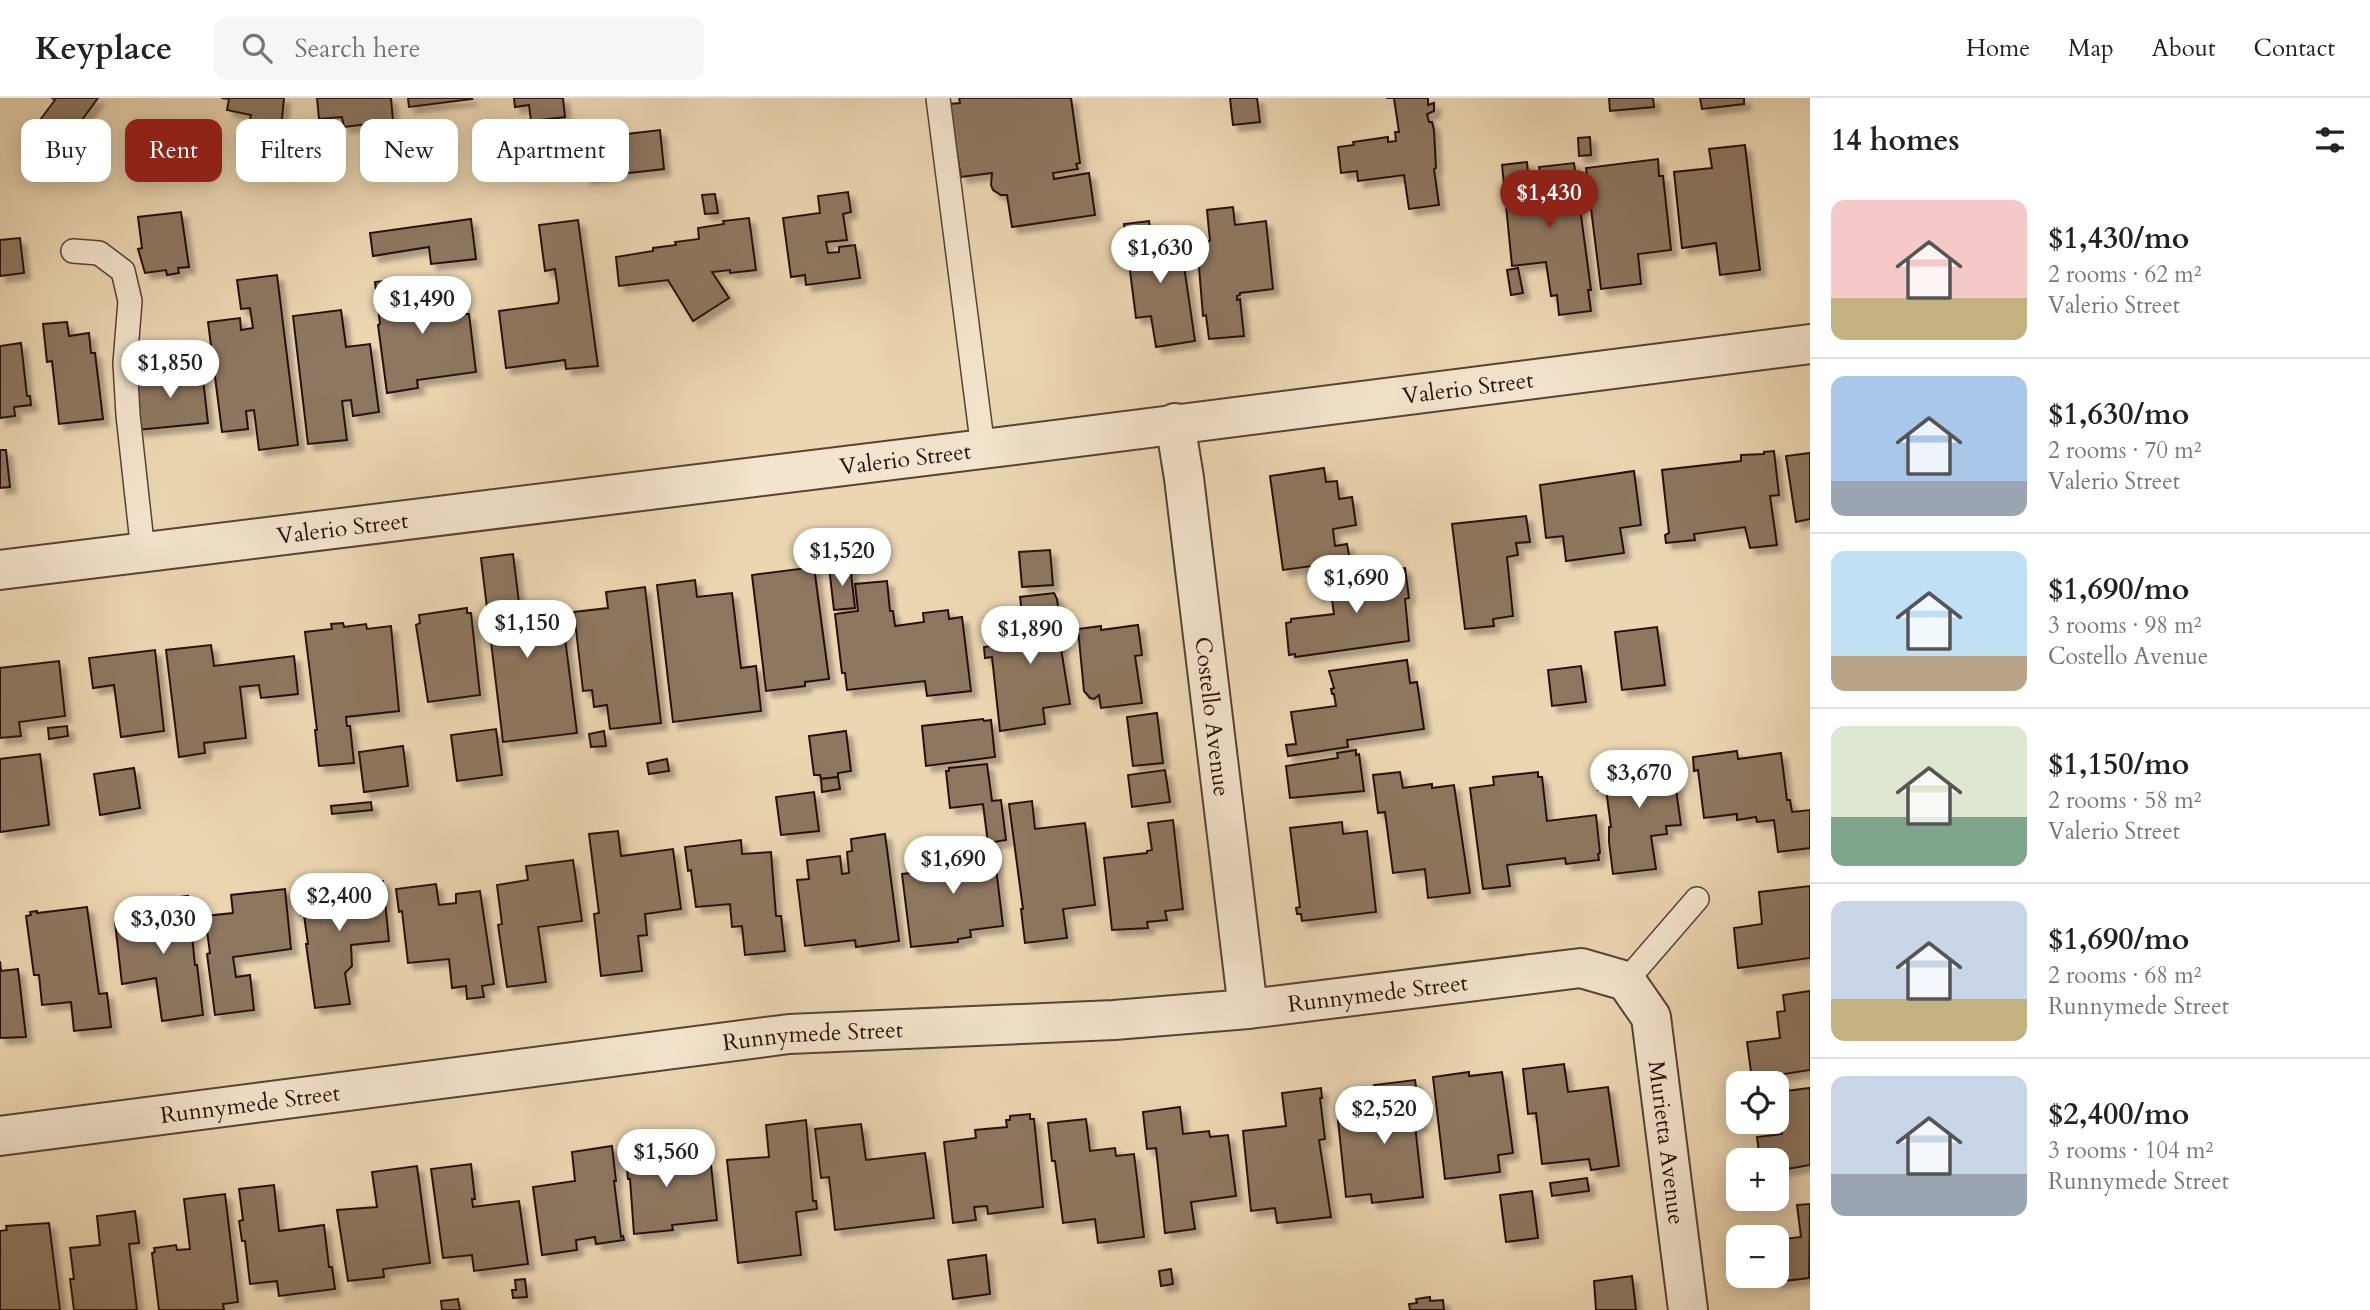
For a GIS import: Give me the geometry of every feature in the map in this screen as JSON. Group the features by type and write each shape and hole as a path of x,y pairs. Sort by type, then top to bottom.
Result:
{"street":[{"name":"Valerio Street","path":"0,570 1810,344"},
{"name":"Costello Avenue","path":"1175,423 1184,478 1248,1009"},
{"name":"Runnymede Street","path":"0,1136 789,1034 1114,1020 1248,1009 1581,968 1626,981"},
{"name":"Murietta Avenue","path":"1626,981 1651,1017 1688,1310"}],"lane":[{"path":"938,98 983,449"},
{"path":"73,251 99,253 123,271 130,301 125,363 143,552"},
{"path":"1626,981 1697,899"}],"building":[{"path":"52,98 98,98 82,119 41,119 55,100"},
{"path":"221,98 284,98 282,119 250,119 251,115 227,110 229,99"},
{"path":"317,98 391,98 393,119 360,119 360,125 346,127 346,119 342,117 319,119"},
{"path":"408,98 471,98 472,99 409,107"},
{"path":"514,98 563,98 565,117 531,119 529,105 515,107"},
{"path":"959,98 1071,98 1080,163 1076,164 1078,169 1053,173 1054,179 1089,173 1095,215 1012,227 1007,195 993,190 992,173 961,177 948,104 960,103"},
{"path":"1230,98 1257,98 1260,122 1233,125"},
{"path":"1394,98 1428,98 1428,105 1434,103 1434,111 1427,114 1434,130 1434,169 1439,205 1409,209 1404,175 1358,181 1357,171 1341,173 1338,147 1388,137 1388,142 1396,141 1395,132 1399,132"},
{"path":"1609,98 1653,98 1654,107 1610,111"},
{"path":"1700,98 1744,98 1744,104 1702,109"},
{"path":"660,130 664,169 629,173 629,134"},
{"path":"1590,137 1591,155 1579,156 1578,138"},
{"path":"1745,145 1760,270 1720,275 1716,243 1682,248 1674,172 1712,168 1709,149"},
{"path":"1658,159 1659,176 1663,176 1671,250 1638,254 1641,284 1601,289 1586,168"},
{"path":"1527,162 1528,173 1540,171 1539,167 1574,163 1591,290 1588,290 1591,311 1559,315 1557,295 1551,296 1546,262 1512,266 1502,165"},
{"path":"848,192 851,212 843,214 847,240 826,242 828,253 839,252 839,247 855,245 860,278 806,285 805,275 791,277 783,218 820,213 818,196"},
{"path":"715,194 718,213 705,214 702,195"},
{"path":"1233,207 1235,225 1266,221 1273,289 1240,293 1237,296 1237,300 1240,299 1244,336 1209,339 1206,315 1203,316 1197,243 1210,241 1207,210"},
{"path":"181,212 189,267 178,268 179,273 167,275 166,270 145,273 138,249 142,248 138,217"},
{"path":"749,218 756,270 712,272 729,298 693,321 668,280 619,286 616,257 653,251 653,248 676,245 675,242 699,239 698,228"},
{"path":"471,219 476,259 431,264 429,247 373,256 370,233"},
{"path":"578,220 598,366 566,369 565,360 506,368 499,311 558,303 559,299 555,269 545,271 539,225"},
{"path":"1149,221 1152,243 1180,239 1195,341 1156,347 1151,316 1136,318 1124,224"},
{"path":"20,238 24,273 0,276 0,240"},
{"path":"1518,268 1523,293 1511,295 1507,270"},
{"path":"277,275 298,445 259,450 254,410 246,411 248,429 222,432 208,322 240,318 241,330 253,328 250,308 241,309 237,280"},
{"path":"406,278 408,298 459,292 462,314 469,314 476,372 417,380 418,388 387,393 375,282"},
{"path":"341,310 346,347 370,344 379,412 353,416 351,400 342,401 347,440 308,444 293,316"},
{"path":"67,322 69,336 89,333 91,353 95,353 103,419 59,424 52,361 47,362 43,324"},
{"path":"21,343 27,396 30,396 31,405 14,407 15,416 0,418 0,346"},
{"path":"202,370 208,423 137,430 131,378"},
{"path":"0,450 6,450 10,487 0,488"},
{"path":"1774,451 1779,495 1770,496 1777,545 1750,548 1745,527 1694,534 1695,540 1666,543 1665,535 1669,533 1662,470 1741,461 1741,455"},
{"path":"1810,453 1810,519 1796,522 1786,456"},
{"path":"1324,468 1326,482 1337,481 1339,499 1352,497 1356,525 1333,529 1335,546 1347,544 1350,561 1283,570 1270,476"},
{"path":"1634,471 1641,525 1620,528 1624,553 1566,561 1563,536 1546,538 1540,485"},
{"path":"1526,516 1530,542 1516,543 1518,555 1507,557 1513,616 1493,619 1494,626 1465,629 1452,524"},
{"path":"1050,550 1053,585 1022,587 1019,552"},
{"path":"513,554 519,603 527,602 527,608 537,607 538,617 562,614 577,733 503,742 481,558"},
{"path":"850,565 855,608 834,610 829,567"},
{"path":"814,567 829,679 805,682 805,686 766,691 752,575"},
{"path":"1405,568 1409,598 1405,599 1409,641 1295,657 1295,654 1289,655 1286,623 1291,622 1291,619 1334,614 1329,577"},
{"path":"695,580 697,597 732,593 741,668 756,666 761,711 673,722 657,585"},
{"path":"887,581 890,611 893,611 895,626 924,622 923,613 948,610 949,619 962,617 971,691 927,696 925,681 847,690 845,673 842,673 835,614 858,611 855,584"},
{"path":"645,587 661,723 610,729 607,705 594,707 592,690 583,691 574,612 608,608 606,592"},
{"path":"1054,593 1057,599 1062,636 1059,636 1070,704 1043,708 1045,724 1000,731 992,657 985,658 984,647 991,646 990,640 1013,637 1012,631 1024,629 1020,597"},
{"path":"467,608 467,613 471,613 480,695 428,702 416,625 420,623 419,615"},
{"path":"343,623 344,627 366,624 367,629 391,626 399,711 346,717 347,726 350,726 354,763 319,766 305,632 332,629 331,624"},
{"path":"1138,625 1142,655 1135,656 1142,703 1101,708 1099,695 1094,699 1090,698 1084,691 1078,629 1101,626 1101,630"},
{"path":"1657,627 1665,685 1622,690 1615,632"},
{"path":"211,645 214,666 294,656 298,694 261,698 259,685 240,687 246,738 204,743 205,753 179,757 166,650"},
{"path":"155,650 164,731 121,737 114,685 93,688 89,658"},
{"path":"1407,660 1410,683 1417,682 1424,729 1347,740 1348,747 1288,756 1286,745 1296,744 1291,712 1336,706 1329,671"},
{"path":"59,661 65,716 19,722 21,736 0,738 0,668"},
{"path":"1581,666 1586,702 1552,706 1548,670"},
{"path":"1157,713 1163,763 1133,766 1127,717"},
{"path":"991,720 995,757 926,766 922,726"},
{"path":"67,726 68,736 49,739 48,728"},
{"path":"496,729 502,775 457,781 451,735"},
{"path":"604,731 606,746 591,747 589,734"},
{"path":"846,731 851,771 838,773 838,777 821,779 820,775 814,775 809,736"},
{"path":"403,746 408,786 364,792 359,752"},
{"path":"1356,750 1356,755 1359,754 1364,791 1290,798 1286,766 1338,758 1337,753"},
{"path":"1667,751 1667,754 1671,754 1681,825 1666,826 1667,834 1651,836 1656,869 1613,874 1606,789 1598,790 1596,776 1604,775 1603,768 1652,762 1651,755"},
{"path":"1737,751 1738,759 1781,753 1787,800 1790,800 1792,812 1810,810 1810,848 1778,852 1774,820 1757,822 1756,817 1737,820 1737,814 1704,818 1698,770 1694,771 1693,757"},
{"path":"40,754 49,825 0,832 0,759"},
{"path":"667,759 669,771 649,774 647,763"},
{"path":"987,764 992,801 1001,800 1006,840 988,843 983,804 950,808 946,771 949,771 949,768"},
{"path":"134,768 140,808 100,815 94,774"},
{"path":"1165,770 1170,802 1132,807 1128,775"},
{"path":"1400,772 1403,788 1432,784 1432,788 1454,785 1470,893 1428,898 1425,869 1393,873 1385,812 1378,813 1373,775"},
{"path":"1538,772 1538,777 1542,777 1547,821 1596,815 1599,860 1566,864 1565,858 1507,865 1510,886 1483,889 1470,788 1494,785 1493,777"},
{"path":"838,777 840,789 822,792 821,779"},
{"path":"814,792 819,831 781,835 776,797"},
{"path":"1032,801 1035,829 1085,823 1095,905 1063,909 1067,938 1025,943 1009,804"},
{"path":"371,802 372,810 332,814 331,806"},
{"path":"1173,820 1183,909 1165,911 1167,920 1147,922 1148,928 1112,930 1104,858 1147,853 1152,850 1148,823"},
{"path":"1342,822 1343,834 1367,831 1376,912 1302,921 1296,908 1300,907 1290,828"},
{"path":"618,831 621,856 673,849 681,909 645,914 647,935 638,936 642,971 601,976 594,914 599,913 589,834"},
{"path":"885,834 899,941 856,947 855,940 805,946 797,880 809,879 807,860 840,856 842,874 849,873 847,852 852,851 851,839"},
{"path":"741,840 742,854 771,852 776,916 781,916 785,951 745,955 742,926 732,927 730,904 696,907 685,847"},
{"path":"993,843 1003,926 970,930 971,937 958,939 958,942 911,947 902,874 930,871 928,854"},
{"path":"573,860 582,921 538,927 546,982 507,987 498,925 502,924 497,885 528,880 526,866"},
{"path":"324,879 333,887 383,881 389,941 351,945 352,966 345,973 350,1004 315,1008 304,915 301,915 298,890 304,883"},
{"path":"436,884 439,905 456,903 456,894 480,891 494,984 482,986 484,997 467,999 466,986 452,988 449,959 408,963 402,911 399,912 396,889"},
{"path":"1810,886 1810,958 1738,968 1734,928 1762,924 1759,892"},
{"path":"285,889 291,949 233,957 236,977 250,975 254,1010 215,1015 205,916 233,913 231,895"},
{"path":"188,896 203,1015 162,1021 156,978 122,984 115,922 145,918 143,902"},
{"path":"87,907 99,994 107,993 111,1027 74,1031 71,1002 42,1005 39,975 34,975 26,916 31,915 30,912"},
{"path":"0,961 1,971 18,969 26,1037 0,1038"},
{"path":"1810,991 1810,1070 1789,1073 1789,1071 1751,1071 1747,1042 1780,1038 1777,1012 1785,1011 1783,995"},
{"path":"1564,1064 1568,1092 1608,1087 1619,1166 1591,1170 1589,1159 1542,1164 1536,1113 1528,1114 1523,1069"},
{"path":"1469,1072 1469,1076 1502,1072 1513,1153 1498,1155 1500,1172 1445,1179 1433,1077"},
{"path":"1415,1080 1421,1125 1415,1125 1423,1197 1372,1203 1371,1194 1346,1197 1338,1120 1377,1112 1374,1085"},
{"path":"1321,1088 1325,1139 1319,1140 1331,1217 1277,1223 1275,1208 1251,1211 1243,1131 1286,1126 1282,1093"},
{"path":"1810,1088 1810,1165 1789,1169 1789,1148 1758,1148 1757,1137 1789,1134 1789,1091"},
{"path":"1180,1107 1183,1134 1209,1131 1210,1137 1228,1135 1236,1196 1191,1202 1195,1229 1165,1233 1156,1148 1147,1149 1143,1112"},
{"path":"1030,1114 1030,1119 1034,1119 1043,1207 988,1214 987,1206 974,1207 976,1220 953,1223 944,1142 976,1138 975,1130 1007,1127 1006,1120 1010,1120 1010,1116"},
{"path":"1086,1119 1090,1151 1115,1148 1116,1156 1134,1154 1144,1237 1098,1243 1095,1219 1063,1223 1048,1123"},
{"path":"806,1120 813,1201 816,1201 817,1209 796,1212 801,1255 738,1263 727,1160 769,1157 766,1125"},
{"path":"861,1124 866,1160 925,1153 934,1218 835,1230 829,1177 821,1178 815,1129"},
{"path":"664,1138 668,1170 711,1165 717,1220 672,1225 673,1230 634,1234 624,1142"},
{"path":"612,1146 621,1237 623,1236 624,1240 596,1244 595,1237 576,1240 577,1250 542,1255 533,1187 575,1181 572,1152"},
{"path":"471,1164 475,1199 472,1199 473,1207 519,1201 528,1264 474,1271 472,1255 443,1258 431,1169"},
{"path":"417,1166 430,1263 383,1269 384,1277 348,1281 337,1210 377,1207 372,1172"},
{"path":"1587,1178 1589,1191 1552,1196 1550,1183"},
{"path":"274,1185 279,1231 324,1225 329,1267 332,1267 335,1289 279,1296 277,1281 250,1284 245,1241 242,1241 239,1221 243,1220 239,1189"},
{"path":"1532,1191 1538,1238 1506,1242 1500,1195"},
{"path":"225,1194 238,1302 223,1304 224,1310 159,1310 152,1253 155,1252 154,1248 176,1245 177,1250 190,1249 184,1199"},
{"path":"1810,1204 1809,1278 1789,1280 1789,1238 1801,1237 1797,1205"},
{"path":"135,1211 139,1243 129,1244 137,1310 74,1310 70,1248 100,1245 97,1216"},
{"path":"49,1223 60,1310 0,1310 0,1231 7,1230 6,1226"},
{"path":"986,1255 990,1294 953,1299 948,1260"},
{"path":"1171,1269 1173,1284 1161,1286 1159,1271"},
{"path":"1632,1276 1636,1310 1596,1310 1594,1281"},
{"path":"525,1279 527,1297 513,1298 515,1280"},
{"path":"1430,1297 1430,1301 1443,1300 1444,1310 1410,1310 1409,1304 1417,1303 1416,1299"},
{"path":"458,1299 460,1310 442,1310 441,1301"}]}
